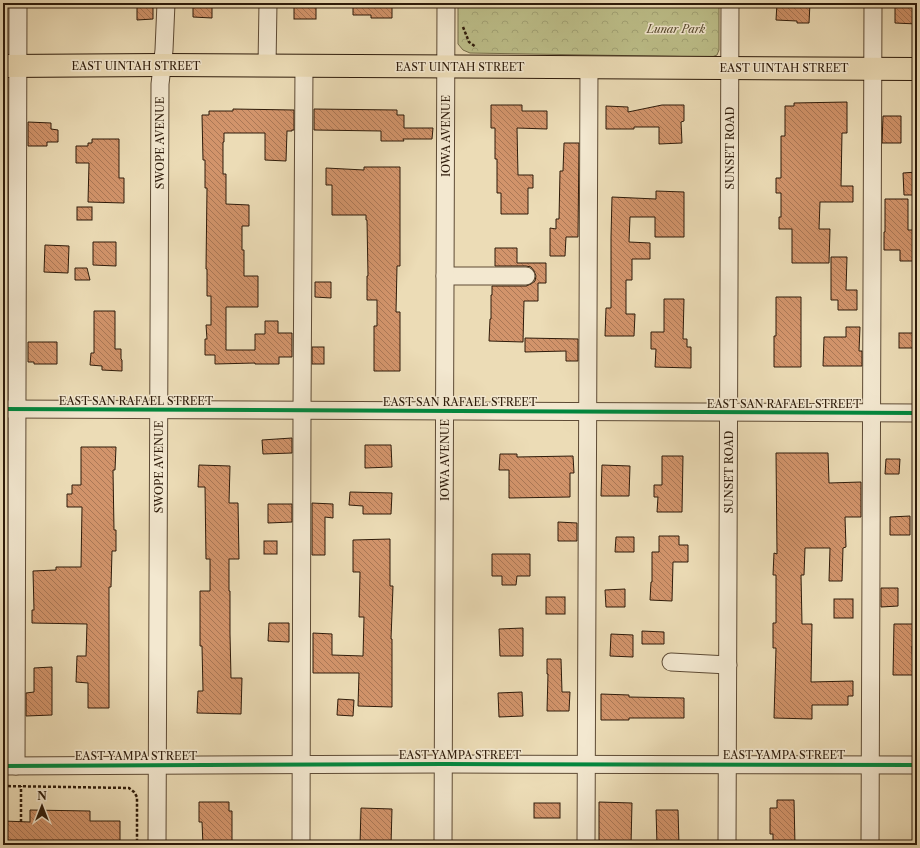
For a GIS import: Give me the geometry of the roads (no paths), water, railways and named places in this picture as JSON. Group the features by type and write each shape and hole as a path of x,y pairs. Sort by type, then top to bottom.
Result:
{"main road":[{"name":"EAST UINTAH STREET","path":"10,66 163,65 917,69"}],"street":[{"path":"9,766 10,66 18,3"},
{"name":"SWOPE AVENUE","path":"157,845 160,84 163,65 166,3"},
{"path":"267,66 268,3"},
{"name":"IOWA AVENUE","path":"443,845 446,3"},
{"name":"SUNSET ROAD","path":"727,845 730,3"},
{"path":"870,845 873,3"},
{"path":"302,845 304,66"},
{"path":"586,845 589,67"},
{"path":"445,276 526,276"},
{"name":"EAST SAN RAFAEL STREET","path":"10,409 917,413"},
{"path":"671,662 728,665"},
{"name":"EAST YAMPA STREET","path":"9,766 302,764 917,765"}],"park label":[{"name":"Lunar Park","path":"676,29"}]}
